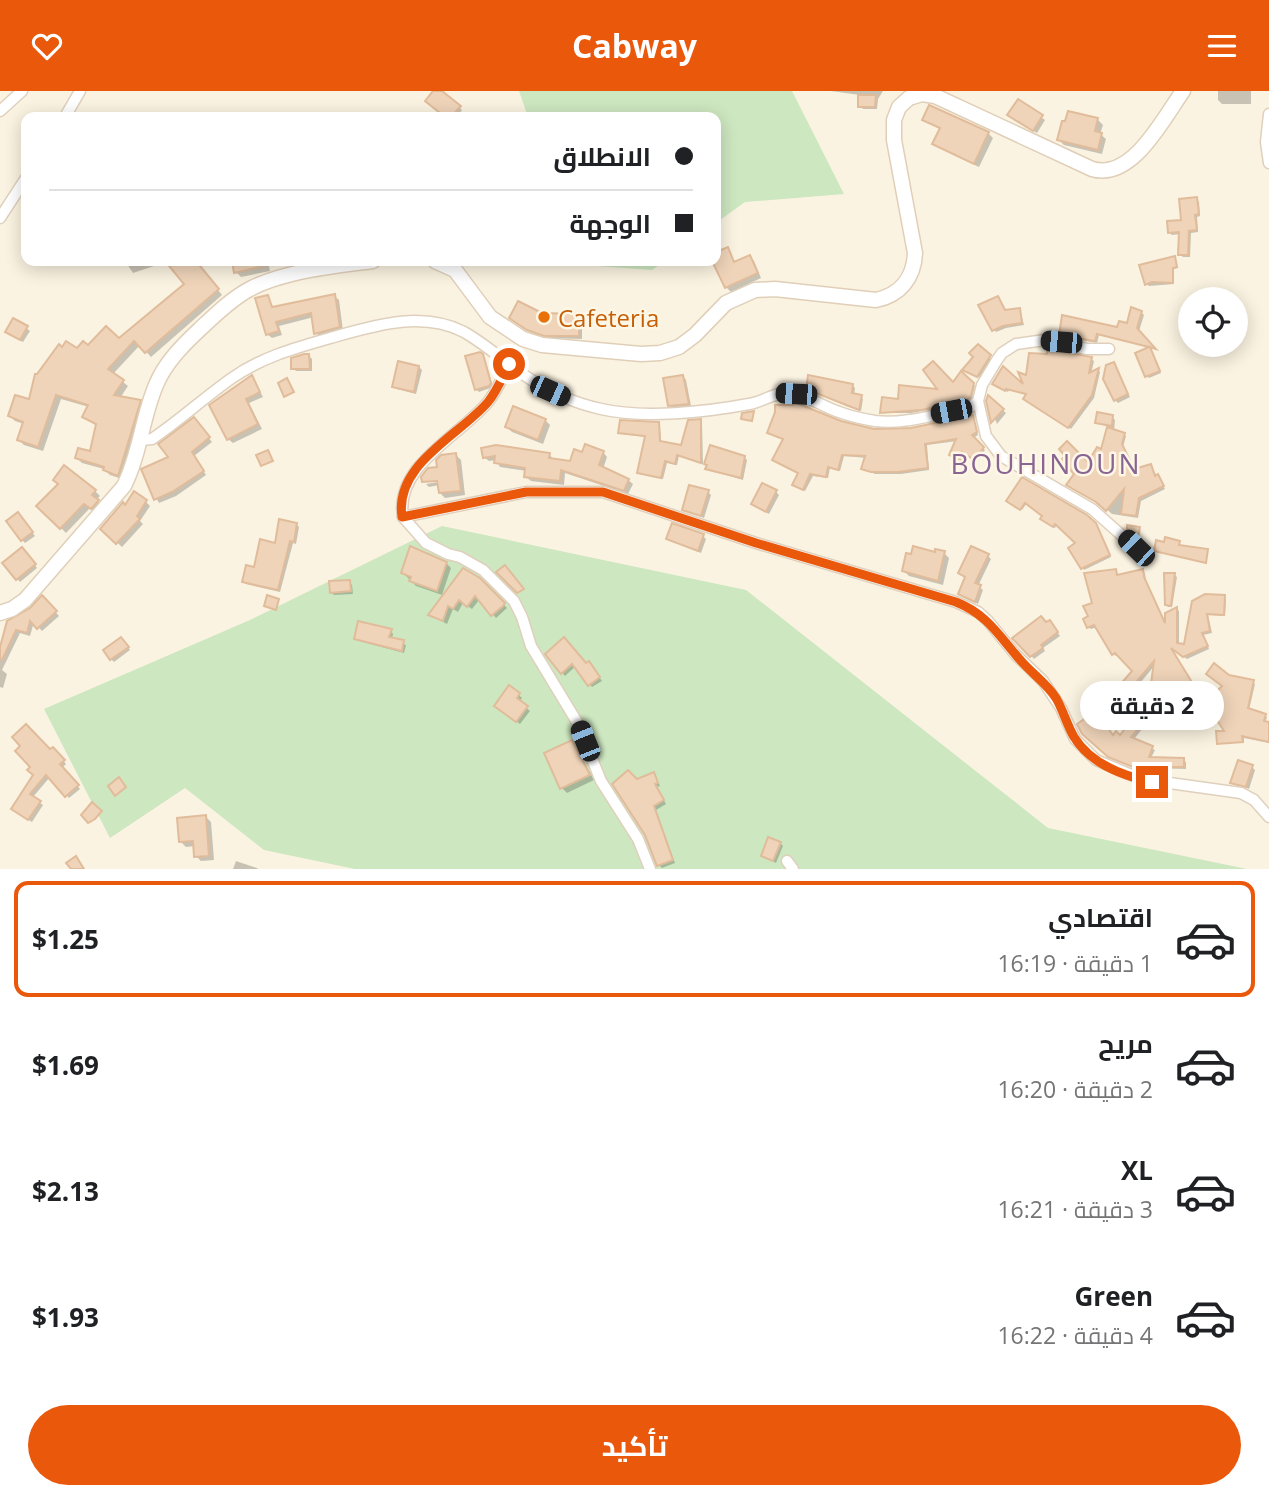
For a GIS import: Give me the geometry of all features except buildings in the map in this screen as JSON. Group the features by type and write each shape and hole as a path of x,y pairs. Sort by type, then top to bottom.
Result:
{"main road":[{"path":"446,266 455,270 490,317 523,339 542,345 641,354 660,353 687,342 716,311 745,293 775,289 876,300 890,296 902,288 913,268 915,253 893,128 899,107 909,98 922,94 936,96 1092,169 1104,171 1119,167 1134,157 1183,91"},
{"path":"0,613 25,600 111,502 131,473 152,395 163,370 192,337 237,297 266,282 336,266"}],"street":[{"path":"0,111 22,91"},
{"path":"68,112 80,91"},
{"path":"1269,114 1266,142 1269,163"},
{"path":"0,218 21,186"},
{"path":"141,440 152,439 233,377 254,365 298,346 378,324 415,321 443,324 466,334 536,383 568,399 625,413 679,412 741,405 764,401 781,393 796,394 841,413 874,421 893,421 969,408 978,401"},
{"path":"1109,349 1045,340 1016,344 1002,353 997,360 982,385 978,401 986,436 1001,456 1091,509 1136,548"},
{"path":"509,364 488,401 430,455 408,481 403,497 402,517 426,543 483,570 514,601 531,646 577,722 601,781 638,839 650,869"},
{"path":"402,517 526,492 603,492 756,543 956,602 978,612 988,621 1026,666 1043,681 1062,708 1075,739 1096,760 1141,779 1241,793 1254,800 1269,817"}],"green space":[{"path":"519,91 792,91 844,194 745,202 721,219 721,112 526,112"},
{"path":"596,266 658,266 652,270"},
{"path":"442,526 746,590 1048,828 1247,869 355,869 264,850 185,788 110,838 44,709 250,620"}],"place":[{"name":"Cafeteria","path":"544,317"}],"district":[{"name":"BOUHINOUN","path":"1046,463"}],"route":[{"path":"509,364 482,408 430,455 408,481 403,497 402,517 526,492 603,492 756,543 956,602 978,612 988,621 1015,654 1043,681 1062,708 1075,739 1088,754 1105,765 1152,782"}]}
